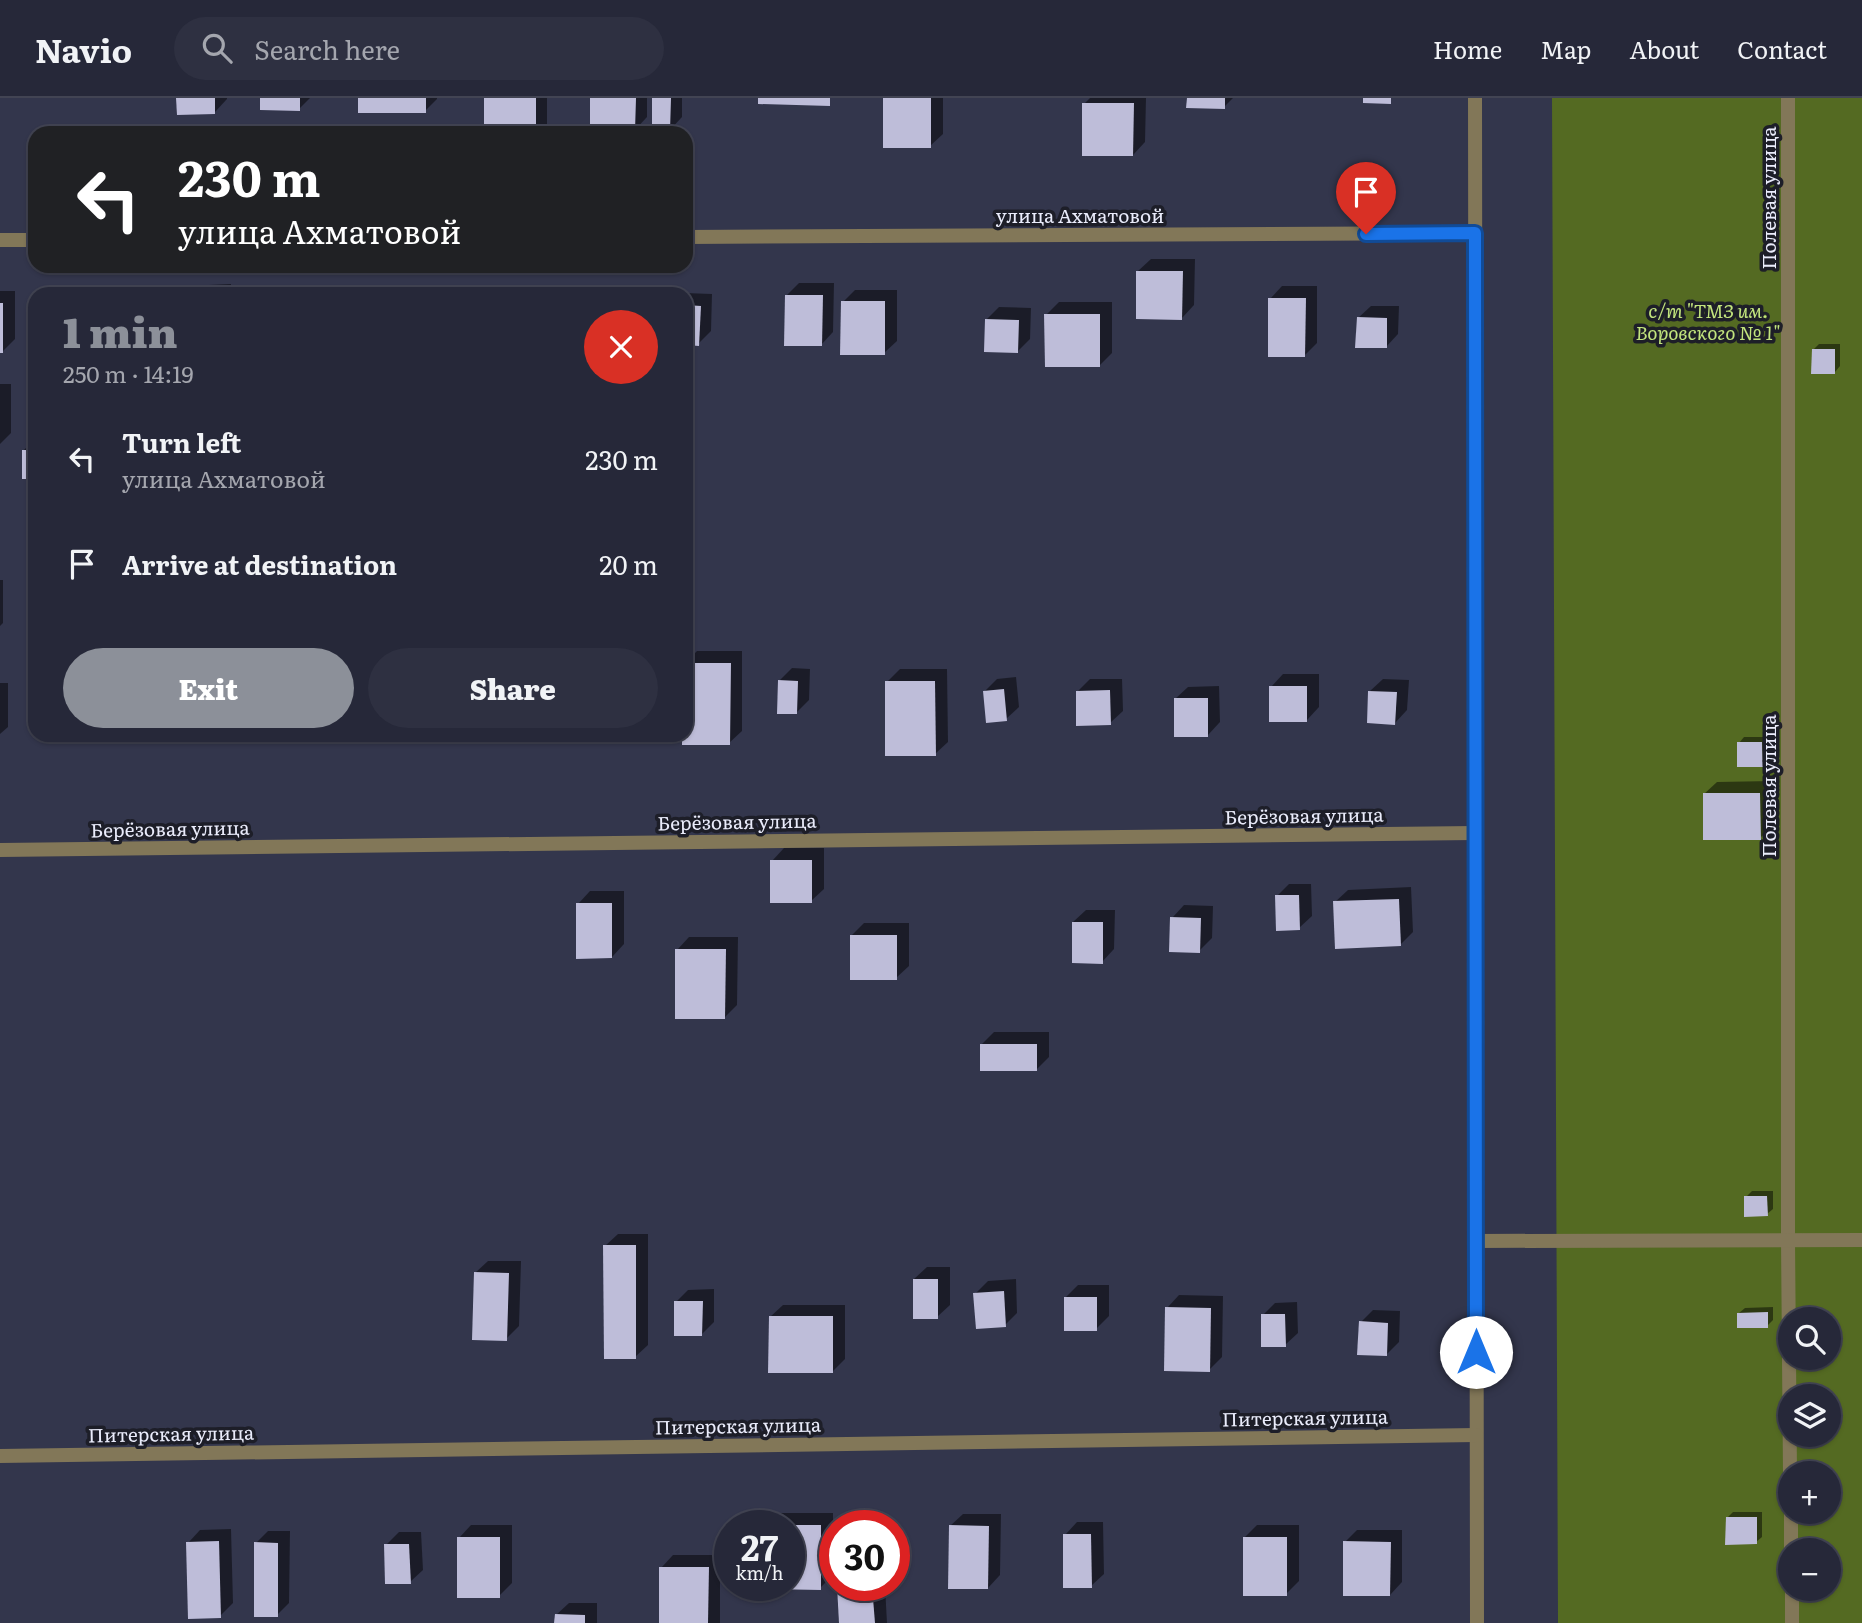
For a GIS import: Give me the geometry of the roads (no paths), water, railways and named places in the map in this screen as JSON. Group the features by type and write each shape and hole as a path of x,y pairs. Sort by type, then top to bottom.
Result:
{"street":[{"path":"1475,98 1477,1623"},
{"name":"Полевая улица","path":"1788,98 1790,1461"},
{"name":"улица Ахматовой","path":"693,237 1475,233"},
{"path":"0,240 28,240"},
{"name":"Берёзовая улица","path":"0,850 1475,833"},
{"path":"1476,1241 1862,1240"},
{"name":"Питерская улица","path":"0,1456 1476,1435"},
{"path":"1792,1601 1792,1623"}],"park label":[{"name":"с/т \"ТМЗ им. Воровского № 1\"","path":"1708,322"}]}
